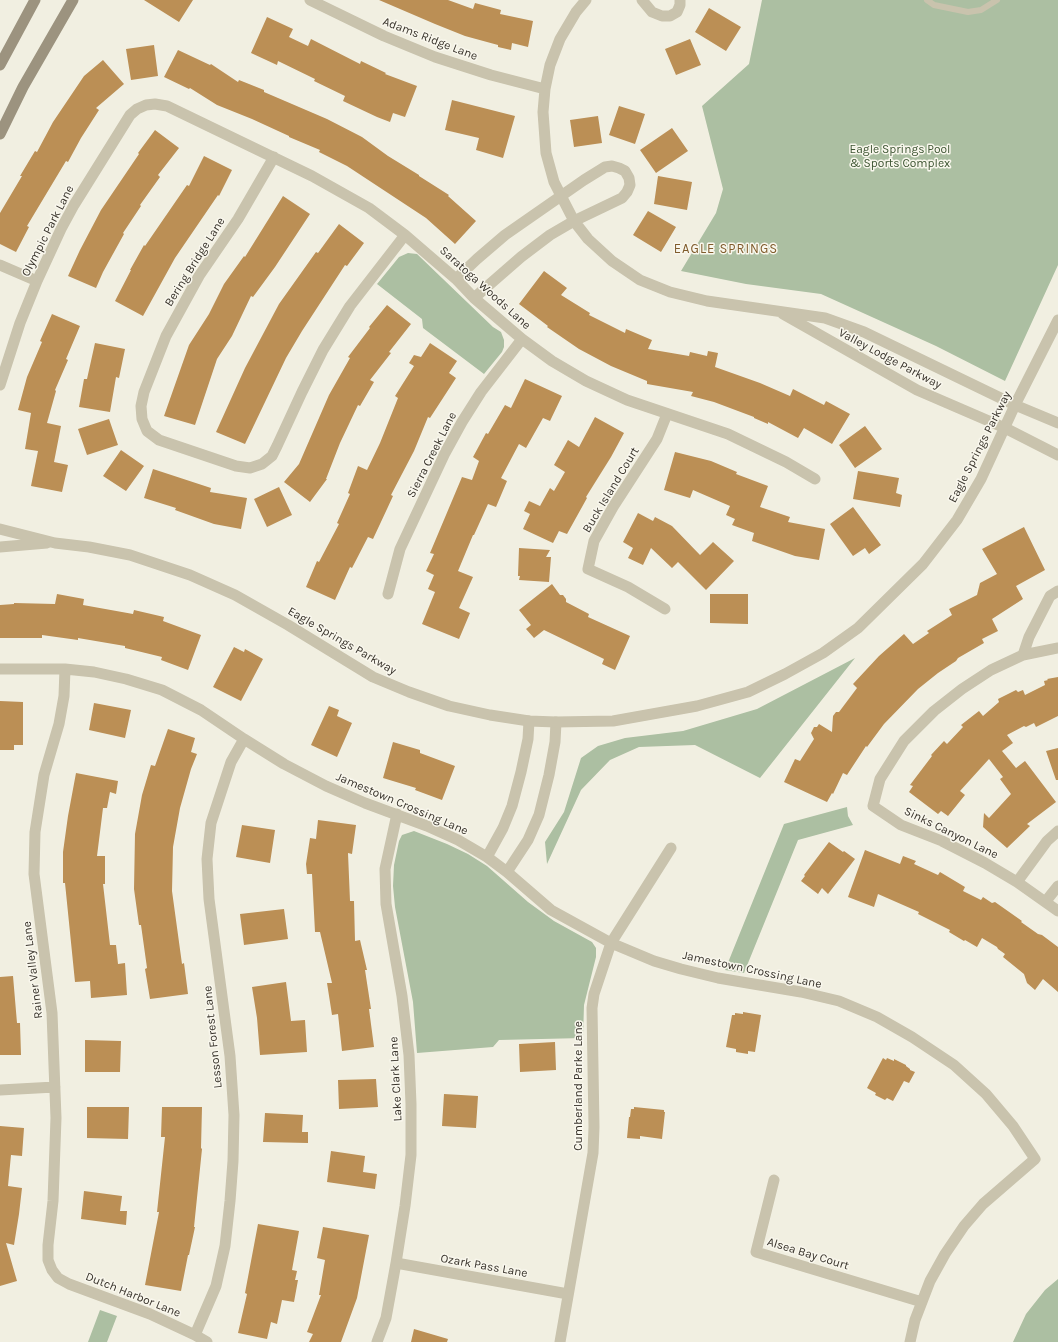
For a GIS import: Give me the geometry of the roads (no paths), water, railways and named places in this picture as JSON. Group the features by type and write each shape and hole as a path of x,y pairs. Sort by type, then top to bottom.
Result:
{"main road":[{"path":"0,64 35,0"},
{"path":"0,134 23,87 73,0"}],"street":[{"name":"Adams Ridge Lane","path":"310,0 384,36 436,57 491,75 545,89"},
{"name":"Valley Lodge Parkway","path":"586,0 576,12 560,39 550,65 545,89 543,112 546,153 554,182 574,221 588,239 612,261 640,280 670,292 707,300 825,318 864,332 1015,406 1058,423"},
{"path":"642,0 652,12 662,16 670,16 677,12 680,5 680,0"},
{"name":"Saratoga Woods Lane","path":"146,105 155,104 167,106 340,190 369,208 405,235 456,279 474,298 522,339 552,361 586,381 627,400 728,434 786,462 815,479"},
{"name":"Olympic Park Lane","path":"0,385 20,323 37,281 61,229 95,170 130,115 137,109 146,105"},
{"name":"Bering Bridge Lane","path":"274,157 238,219 199,276 166,336 144,392 141,406 142,419 147,431 158,440 236,466 250,468 262,464 272,456 311,373 338,325 358,294 405,235"},
{"path":"456,279 505,235 605,167 612,166 625,171 629,178 630,185 622,198 574,221 550,236 521,257 474,298"},
{"path":"0,265 37,281"},
{"name":"Valley Lodge Parkway","path":"778,310 820,336 917,390 1005,428 1058,455"},
{"name":"Eagle Springs Parkway","path":"0,529 55,543 89,547 130,555 190,575 235,595 288,625 373,677 449,706 490,715 529,721 556,722 613,721 697,706 748,692 823,653 858,628 923,564 957,520 981,479 1015,406 1058,320"},
{"name":"Sierra Creek Lane","path":"388,594 400,548 445,453 481,392 522,339"},
{"name":"Buck Island Court","path":"665,609 628,587 588,569 594,541 657,439 667,414"},
{"name":"Eagle Springs Parkway","path":"0,548 55,543"},
{"path":"1058,592 1050,596 1029,637 1023,655 1058,648"},
{"name":"Sinks Canyon Lane","path":"1023,655 991,670 962,689 929,716 904,741 880,779 873,806 901,825 948,844 985,862 1046,901 1058,911"},
{"name":"Jamestown Crossing Lane","path":"0,669 65,669 94,672 126,679 162,690 201,710 284,764 326,786 365,803 427,826 458,840 487,857 507,872 551,910 611,943 681,969 718,978 801,992 839,1001 877,1017 912,1037 954,1065 986,1094 1013,1126 1035,1159 983,1204 964,1226 945,1254 930,1281 922,1302"},
{"name":"Rainer Valley Lane","path":"52,1270 48,1260 48,1245 53,1201 56,1118 52,1012 34,874 35,839 44,775 60,717 64,696 65,669"},
{"path":"487,857 503,828 512,806 525,752 529,721"},
{"path":"507,872 528,840 538,815 549,776 555,742 556,722"},
{"name":"Lesson Forest Lane","path":"195,1335 216,1286 225,1246 233,1161 234,1115 230,1056 209,898 207,859 211,823 231,762 244,739"},
{"name":"Lake Clark Lane","path":"377,1342 386,1318 396,1263 411,1155 409,1055 402,996 386,904 385,869 397,814"},
{"path":"1017,882 1047,841 1058,831"},
{"name":"Cumberland Parke Lane","path":"560,1342 593,1153 592,1008 594,994 611,943 671,848"},
{"path":"1046,901 1058,886"},
{"path":"0,1090 55,1087"},
{"name":"Alsea Bay Court","path":"774,1180 756,1252 922,1302"},
{"name":"Ozark Pass Lane","path":"396,1263 568,1294"},
{"name":"Dutch Harbor Lane","path":"52,1270 58,1278 69,1284 150,1314 207,1342"},
{"path":"910,1342 915,1320 922,1302"}],"lane":[{"path":"927,0 934,5 968,12 981,10 997,0"}],"district":[{"name":"EAGLE SPRINGS","path":"726,249"}],"park label":[{"name":"Eagle Springs Pool & Sports Complex","path":"900,157"}]}
